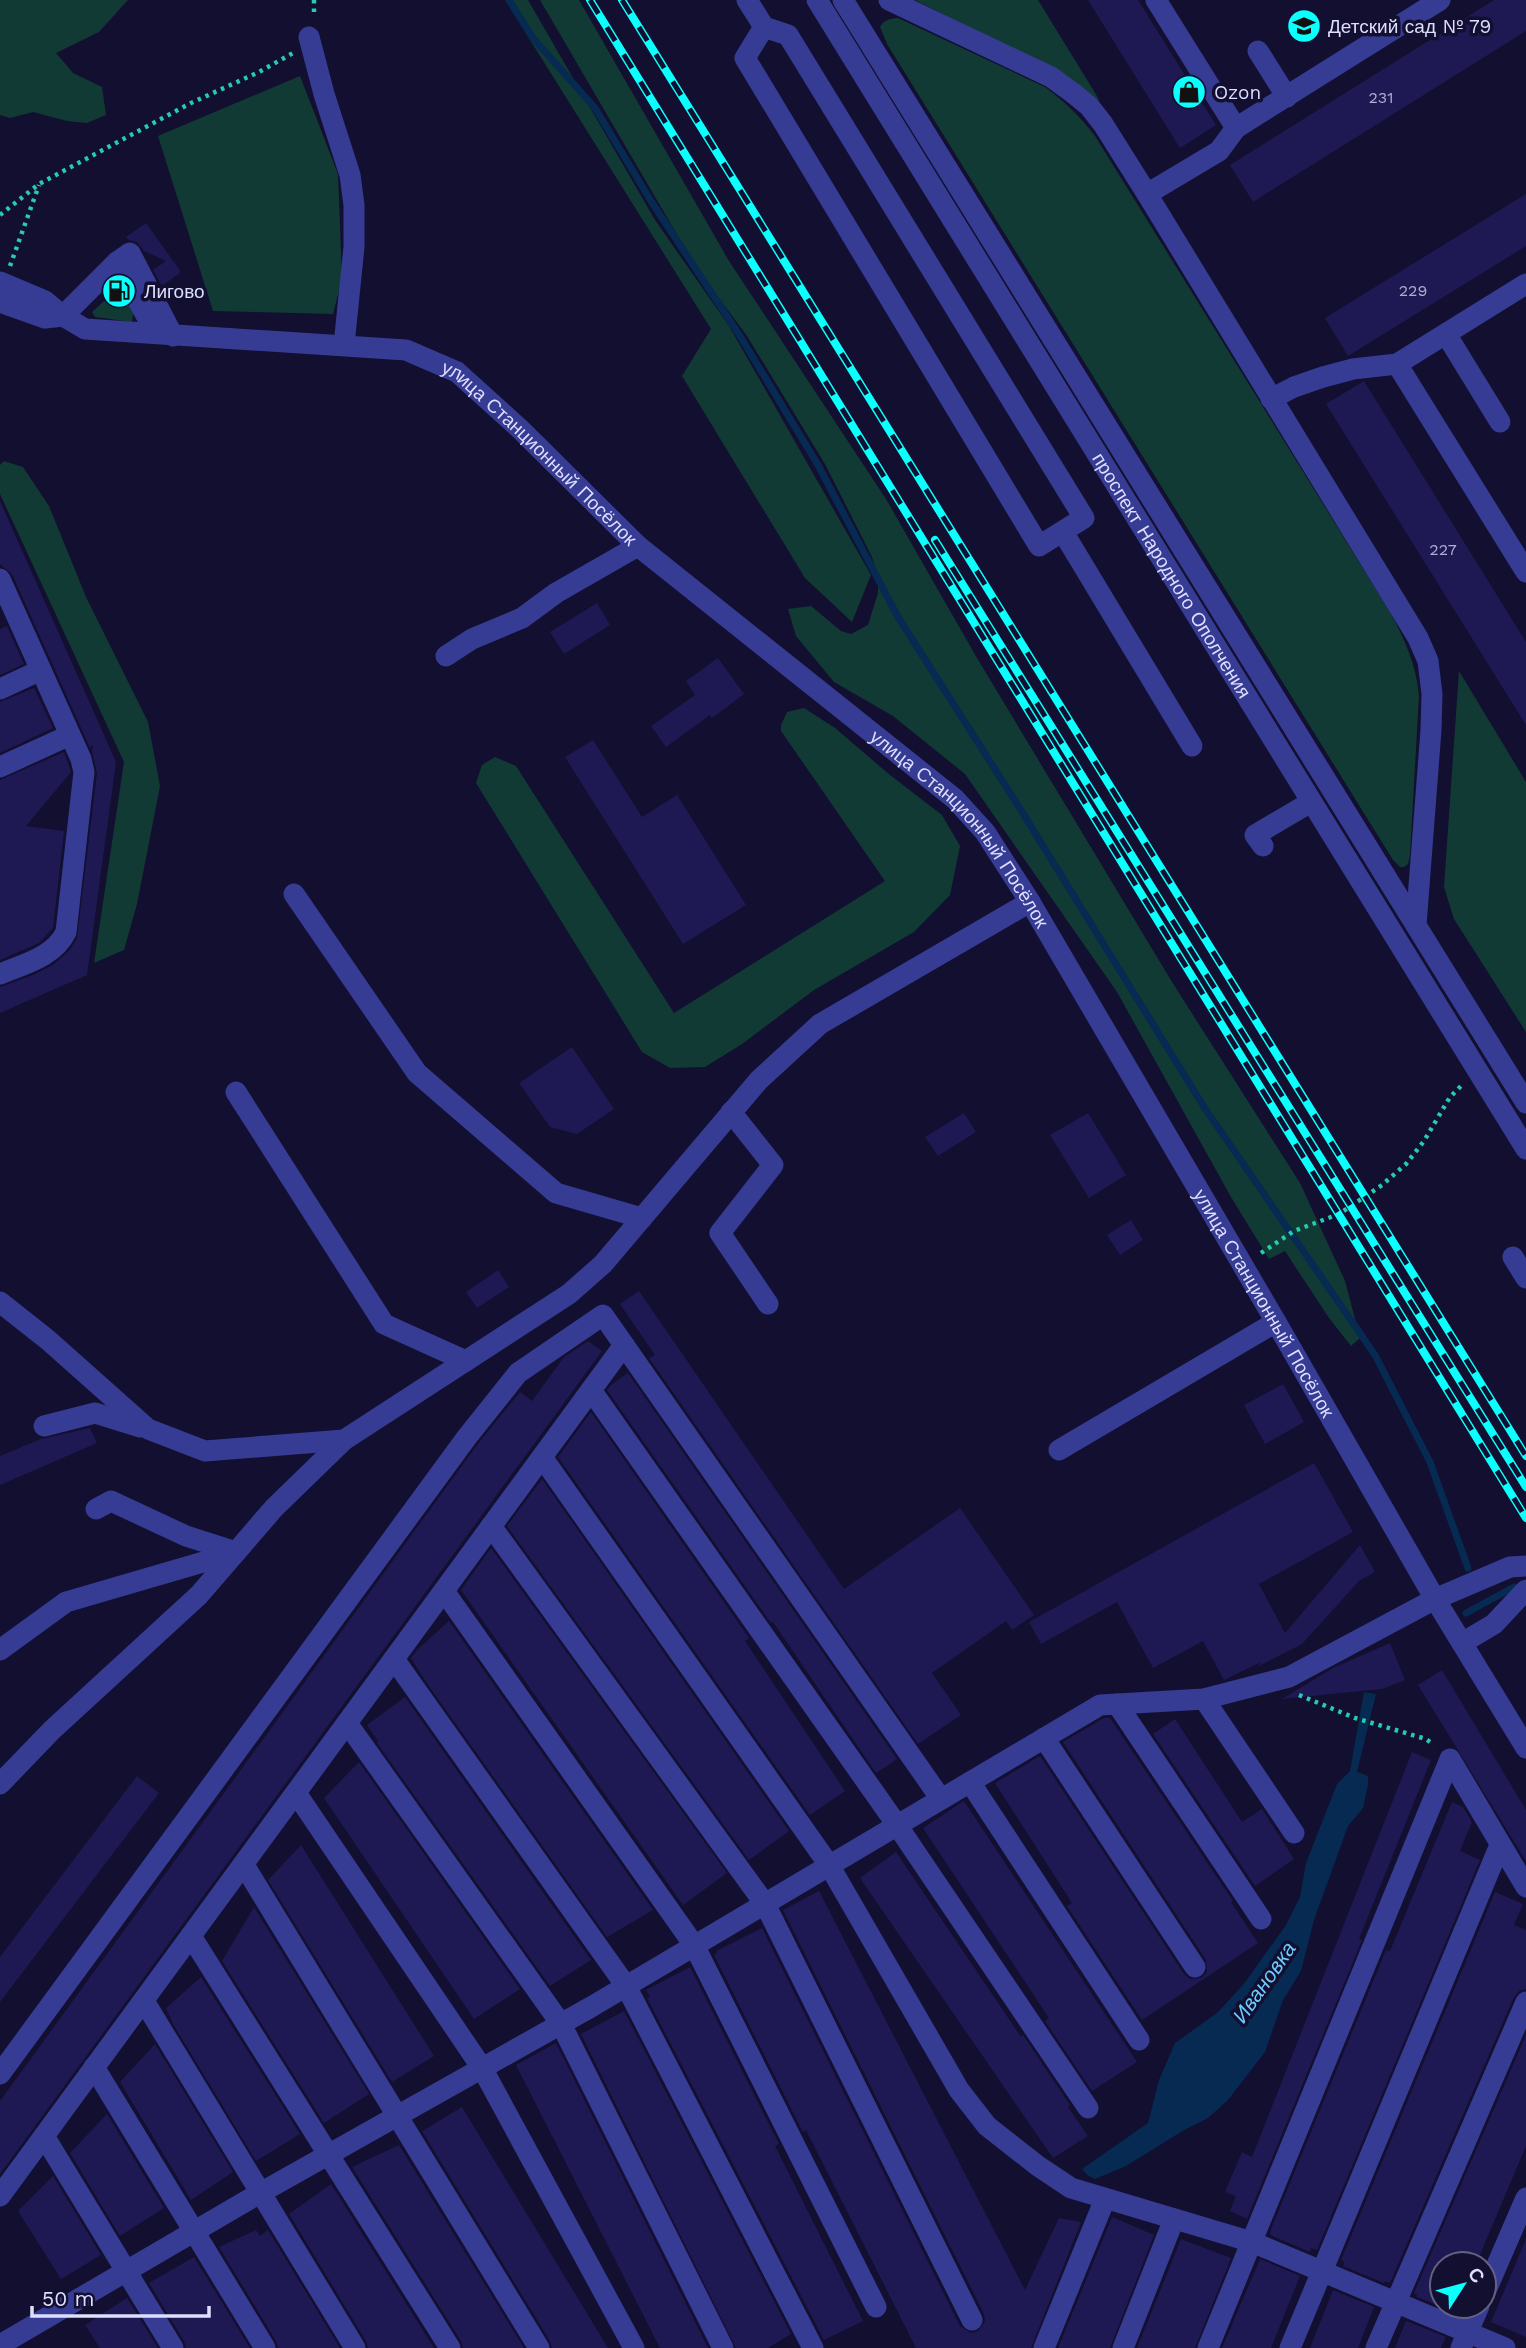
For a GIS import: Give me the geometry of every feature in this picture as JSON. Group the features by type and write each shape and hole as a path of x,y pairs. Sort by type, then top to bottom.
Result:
{"street":[{"path":"747,0 764,27 788,35 1084,518 1039,546 745,58 764,27"},
{"name":"проспект Народного Ополчения","path":"817,0 1311,802 1524,1140"},
{"name":"проспект Народного Ополчения","path":"843,0 1526,1103"},
{"path":"888,0 1051,77 1089,106 1147,194 1403,611 1428,661 1432,694 1416,925"},
{"path":"1156,0 1236,128"},
{"path":"1147,194 1219,151 1236,128 1440,0"},
{"path":"309,37 350,175 354,205 354,247 344,345"},
{"path":"1258,51 1287,97"},
{"path":"63,316 117,262 164,335"},
{"path":"1271,399 1323,377 1353,369 1397,364 1526,284"},
{"name":"улица Станционный Посёлок","path":"1,289 45,318 63,316 85,329 406,350 457,372 520,429 638,546 955,799 985,832 1030,902 1435,1599 1526,1748"},
{"path":"1446,334 1500,422"},
{"path":"1397,364 1526,572"},
{"path":"1063,531 1192,746"},
{"path":"446,656 472,639 522,618 556,593 638,546"},
{"path":"0,579 6,609 41,670 81,759 84,772 66,932 60,944 51,952 0,974"},
{"path":"0,689 41,670"},
{"path":"0,767 70,735"},
{"path":"1263,846 1255,835 1311,802"},
{"path":"294,894 417,1073 556,1193 642,1218"},
{"path":"0,1783 51,1730 199,1595 274,1508 344,1440 569,1293 603,1264 759,1080 820,1024 1030,902"},
{"path":"236,1092 384,1324 466,1361"},
{"path":"731,1112 773,1166 720,1233 768,1304"},
{"path":"1513,1257 1526,1278"},
{"path":"0,1302 48,1340 148,1429"},
{"path":"0,2074 467,1437 518,1374 603,1315 941,1799"},
{"path":"1059,1450 1276,1322"},
{"path":"0,2196 624,1345"},
{"path":"591,1390 897,1825 1088,2108"},
{"path":"44,1426 95,1413 148,1429 205,1451 344,1440"},
{"path":"542,1457 829,1865 959,2090 987,2126 1071,2188 1252,2242 1395,2303 1464,2340 1505,2348"},
{"path":"96,1509 111,1501 186,1535 236,1552"},
{"path":"491,1526 765,1904 972,2320"},
{"path":"0,1650 66,1602 236,1552"},
{"path":"0,2345 328,2154 561,2024 1100,1705 1204,1699 1289,1677 1435,1599 1510,1567 1526,1566"},
{"path":"1462,1643 1494,1624 1526,1590"},
{"path":"444,1591 694,1945 876,2307"},
{"path":"394,1659 626,1986 813,2348"},
{"path":"1204,1699 1294,1833"},
{"path":"1117,1704 1261,1919"},
{"path":"347,1723 561,2024 723,2348"},
{"path":"1044,1738 1195,1967"},
{"path":"1450,1759 1526,1887"},
{"path":"1208,2348 1450,1759"},
{"path":"970,1782 1139,2040"},
{"path":"296,1793 482,2068 634,2348"},
{"path":"1290,2348 1500,1845"},
{"path":"244,1865 539,2348"},
{"path":"191,1936 450,2348"},
{"path":"144,2001 355,2348"},
{"path":"1376,2348 1526,2002"},
{"path":"94,2067 265,2348"},
{"path":"44,2136 173,2348"},
{"path":"1498,2263 1526,2198"},
{"path":"1044,2348 1105,2199"},
{"path":"1122,2348 1174,2219"},
{"path":"1464,2340 1473,2320"}],"path":[{"path":"0,215 39,184 191,103 286,58 309,37 314,20 314,0"},
{"path":"1,289 39,184"},
{"path":"1278,1241 1294,1231 1339,1214 1382,1185 1406,1164 1424,1141 1450,1097 1461,1085"},
{"path":"1289,1677 1297,1694 1354,1718 1426,1739 1450,1759"}],"green space":[{"path":"0,0 128,0 99,32 56,53 73,73 102,87 106,115 87,123 33,112 10,118 0,115"},
{"path":"505,0 528,0 655,220 729,326 871,575 852,622 805,578 682,376 711,329"},
{"path":"540,0 579,0 729,261 886,499 977,658 1172,982 1300,1183 1345,1281 1360,1338 1351,1346 1285,1251 1269,1259 1231,1197 1117,992 965,774 893,716 834,682 796,636 788,609 811,606 841,631 851,634 868,625 878,593 878,577 872,557 825,464 747,336 696,267"},
{"path":"915,0 1038,0 1100,101 1067,76"},
{"path":"898,18 1045,87 1072,110 1095,136 1390,612 1409,652 1419,696 1410,855 1408,864 1404,867 1400,867 1393,860 887,44 880,27 888,20"},
{"path":"300,76 338,174 342,279 333,314 213,311 158,136"},
{"path":"126,292 134,307 132,322 95,317 92,312 113,293"},
{"path":"4,461 23,467 49,506 86,597 148,722 160,786 137,904 124,950 94,963 124,762 0,494 0,465"},
{"path":"1459,671 1526,782 1526,1032 1454,919 1444,887"},
{"path":"804,708 835,728 942,815 960,846 950,895 914,932 814,990 742,1044 705,1067 670,1068 642,1052 476,783 482,765 495,757 516,766 674,1013 885,881 781,731 787,712"}],"water":[{"path":"1364,1692 1376,1694 1357,1772 1368,1776 1363,1808 1348,1826 1314,1920 1301,1971 1283,2000 1265,2052 1228,2100 1208,2118 1126,2166 1095,2179 1087,2175 1082,2169 1148,2123 1159,2080 1175,2043 1217,2013 1243,1985 1286,1925 1300,1897 1306,1863 1337,1784 1350,1771"}],"building":[{"path":"1088,0 1138,0 1216,125 1180,148"},
{"path":"1494,0 1526,0 1526,31 1253,202 1230,165"},
{"path":"1526,194 1526,246 1348,356 1325,318"},
{"path":"146,223 181,272 162,286 153,270 166,261 144,251 137,242 126,237"},
{"path":"1364,381 1526,642 1526,725 1326,404"},
{"path":"0,501 116,762 87,975 0,1013 0,987 53,965 70,950 77,938 97,773 93,744 90,748 12,574 0,564"},
{"path":"597,603 610,625 564,654 550,632"},
{"path":"7,626 24,664 0,675 0,629"},
{"path":"718,658 744,694 666,747 651,726 695,695 686,681"},
{"path":"34,688 53,728 0,753 0,702"},
{"path":"593,740 642,817 677,795 746,905 683,944 565,757"},
{"path":"64,752 71,772 26,826 64,831 53,928 39,943 0,960 0,780"},
{"path":"572,1047 614,1109 577,1134 550,1127 519,1083"},
{"path":"964,1113 976,1132 938,1156 925,1137"},
{"path":"1088,1113 1126,1175 1089,1198 1050,1135"},
{"path":"1131,1220 1143,1240 1120,1255 1107,1235"},
{"path":"498,1270 509,1287 477,1308 466,1292"},
{"path":"639,1291 844,1589 960,1508 1034,1615 1012,1630 1006,1621 932,1673 961,1715 918,1744 649,1358 655,1355 620,1304"},
{"path":"588,1341 602,1351 0,2174 0,2101 477,1445 520,1392 532,1401 564,1357"},
{"path":"628,1373 897,1759 876,1773 773,1622 771,1623 607,1390"},
{"path":"1283,1384 1304,1422 1265,1444 1244,1405"},
{"path":"591,1412 749,1638 745,1641 845,1791 810,1815 558,1457"},
{"path":"90,1428 97,1443 0,1485 0,1456 41,1439"},
{"path":"1314,1463 1353,1532 1259,1584 1285,1633 1360,1545 1375,1572 1359,1581 1302,1644 1224,1680 1203,1641 1153,1668 1117,1602 1041,1644 1029,1622"},
{"path":"542,1479 789,1831 749,1860 507,1526"},
{"path":"491,1548 727,1873 683,1905 461,1590"},
{"path":"449,1621 653,1910 607,1937 426,1682 411,1658"},
{"path":"1390,1643 1405,1680 1382,1689 1282,1699 1333,1668"},
{"path":"1442,1670 1526,1810 1526,1861 1418,1685"},
{"path":"405,1697 591,1960 550,1986 377,1743 367,1725"},
{"path":"1104,1718 1110,1718 1233,1901 1231,1902 1258,1943 1142,2020 1067,1906 1072,1903 995,1783 1040,1756 1184,1974 1190,1979 1202,1978 1207,1972 1206,1960 1063,1742"},
{"path":"1175,1719 1242,1822 1262,1809 1294,1859 1255,1886 1153,1734"},
{"path":"1412,1752 1431,1760 1359,1939 1362,1940 1247,2219 1230,2211 1236,2196 1225,2192 1242,2152 1252,2157"},
{"path":"359,1762 520,1989 474,2019 324,1798"},
{"path":"137,1776 159,1793 0,2002 0,1957"},
{"path":"964,1801 1137,2062 1092,2091 1045,2021 1049,2018 923,1828"},
{"path":"1452,1802 1463,1807 1472,1822 1460,1851 1480,1860 1317,2250 1311,2248 1310,2252 1270,2235 1271,2229 1386,1950 1390,1951"},
{"path":"301,1845 434,2056 392,2082 268,1880"},
{"path":"896,1852 1021,2037 1023,2035 1088,2136 1053,2158 860,1878"},
{"path":"819,1891 1025,2290 1059,2218 1081,2222 1031,2348 916,2348 714,1955 716,1951 762,1928 960,2326 971,2333 978,2331 985,2321 984,2314 783,1910"},
{"path":"1495,1892 1523,1904 1514,1925 1526,1930 1526,1989 1519,1991 1514,1997 1390,2283 1384,2283 1343,2266 1344,2262 1341,2260"},
{"path":"254,1907 369,2094 324,2123 222,1961"},
{"path":"690,1967 779,2144 775,2146 863,2321 824,2340 647,1998 650,1997 646,1990"},
{"path":"201,1977 300,2134 256,2161 166,2008"},
{"path":"624,2011 791,2334 768,2348 736,2348 581,2034"},
{"path":"1526,2035 1526,2146 1482,2250 1433,2250"},
{"path":"556,2043 708,2348 660,2348 516,2065"},
{"path":"155,2044 233,2172 191,2200 120,2082"},
{"path":"462,2107 608,2348 552,2348 422,2131"},
{"path":"107,2114 164,2208 120,2236 70,2153"},
{"path":"399,2145 524,2348 463,2348 352,2167"},
{"path":"53,2176 101,2255 61,2279 18,2211"},
{"path":"331,2184 434,2348 368,2348 289,2214"},
{"path":"1112,2217 1154,2235 1110,2348 1058,2348"},
{"path":"256,2230 260,2236 268,2230 340,2348 278,2348 219,2247"},
{"path":"1181,2239 1231,2258 1195,2348 1137,2348"},
{"path":"1526,2239 1526,2337 1491,2322 1498,2320 1498,2305"},
{"path":"194,2257 250,2348 186,2348 149,2283"},
{"path":"1260,2259 1300,2276 1271,2348 1222,2348"},
{"path":"1428,2261 1428,2302 1414,2293"},
{"path":"1333,2290 1374,2307 1358,2348 1310,2348"},
{"path":"127,2298 158,2348 100,2348 85,2325"},
{"path":"1406,2321 1446,2337 1441,2348 1395,2348"}],"waterway":[{"path":"509,0 533,38 595,108 651,201 740,336 818,465 898,617 1204,1107 1375,1355 1430,1462 1468,1568"},
{"name":"Ивановка","path":"1466,1613 1514,1587"}],"railway":[{"path":"590,0 1526,1518"},
{"path":"622,0 1526,1456"},
{"path":"935,540 1526,1487"}],"place":[{"name":"Детский сад № 79","path":"1304,26"},
{"name":"Ozon","path":"1189,92"},
{"name":"Лигово","path":"119,291"}]}
